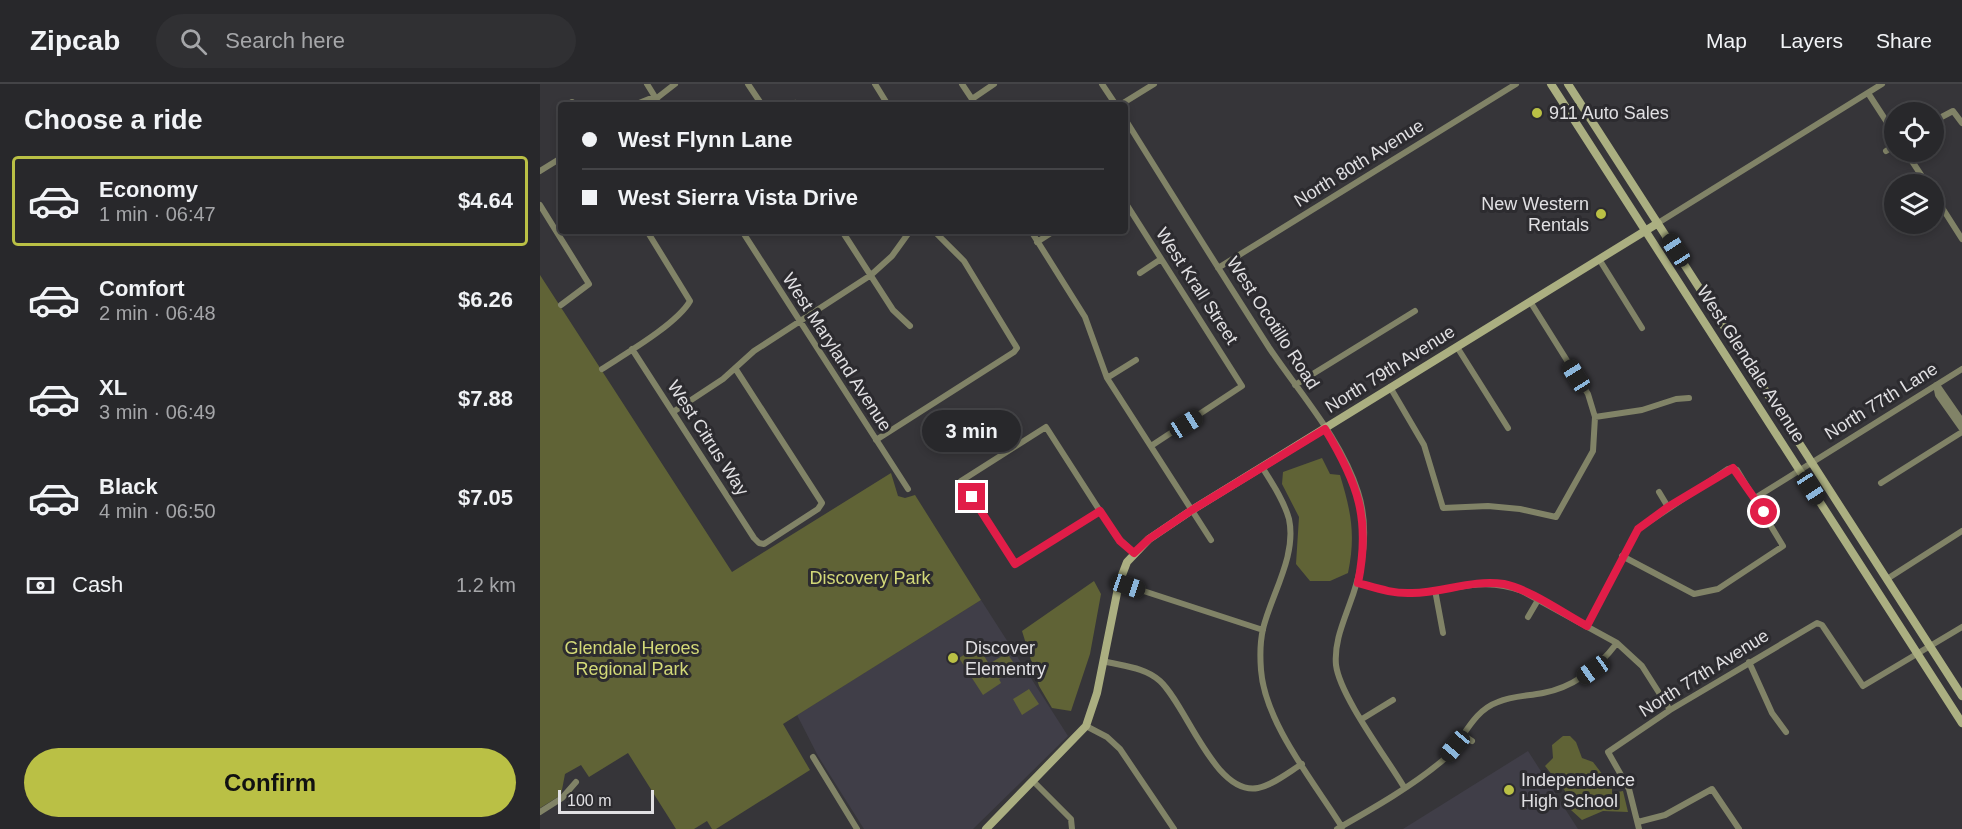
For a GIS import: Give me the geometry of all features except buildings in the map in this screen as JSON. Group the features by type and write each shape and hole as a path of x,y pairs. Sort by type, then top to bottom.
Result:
{"main road":[{"name":"West Glendale Avenue","path":"1551,84 1962,722"},
{"name":"West Glendale Avenue","path":"1568,84 1962,696"},
{"name":"North 79th Avenue","path":"986,829 1086,726 1097,693 1119,583 1134,553 1149,539 1390,387 1531,303 1658,223"}],"street":[{"path":"647,84 658,102"},
{"path":"642,102 655,97 675,84"},
{"path":"748,84 760,102"},
{"path":"875,84 886,102"},
{"path":"962,84 974,102"},
{"path":"972,99 994,84"},
{"path":"1102,84 1116,102"},
{"path":"1123,102 1154,84"},
{"name":"North 80th Avenue","path":"1218,268 1516,84"},
{"name":"North 79th Avenue","path":"1658,223 1882,84"},
{"path":"1868,93 1884,118"},
{"path":"651,102 655,97"},
{"path":"1944,116 1953,111 1962,123"},
{"name":"West Ocotillo Road","path":"1128,124 1218,268 1325,429 1349,470 1362,512 1364,544 1358,583 1339,635 1336,663 1343,689 1404,787"},
{"path":"540,171 558,160"},
{"path":"540,205 589,284 561,305"},
{"name":"West Krall Street","path":"1128,207 1242,386 1151,446"},
{"path":"1944,211 1962,239"},
{"path":"602,369 687,308 690,301 649,234"},
{"name":"West Maryland Avenue","path":"744,234 908,489"},
{"path":"844,234 893,310 910,326"},
{"path":"673,412 735,368 754,351 871,275 892,256 908,234"},
{"path":"876,440 1017,348 964,261 937,234"},
{"path":"1033,234 1086,317 1107,378 1211,540"},
{"path":"1037,242 1049,234"},
{"path":"1140,273 1161,259"},
{"path":"1599,259 1642,328"},
{"path":"1390,387 1424,445 1443,508 1496,506 1556,517 1593,451 1595,417 1588,394 1531,303"},
{"path":"1295,384 1415,311"},
{"path":"1457,347 1508,428"},
{"name":"West Citrus Way","path":"632,349 759,543 764,544 818,509 822,503 735,368"},
{"path":"1107,378 1136,360"},
{"name":"North 77th Lane","path":"1755,498 1962,369"},
{"path":"1936,385 1962,421"},
{"path":"1881,483 1962,431 1938,395 1936,385"},
{"path":"1595,417 1642,410 1676,399 1689,398"},
{"path":"1100,511 1015,564 961,481 1046,427 1120,541 1134,553"},
{"path":"1262,467 1283,504 1290,532 1286,559 1263,630 1261,653 1265,690 1275,718 1339,828 1443,760 1474,718 1498,702 1546,693 1579,680 1605,659 1617,643"},
{"path":"1587,626 1622,556 1638,529 1668,507 1733,468 1755,498 1783,546 1718,589 1694,594 1622,556"},
{"path":"1659,492 1668,507"},
{"path":"1887,579 1962,531"},
{"path":"1119,583 1263,630"},
{"path":"1358,583 1393,593 1487,583 1505,585 1538,600 1617,643 1642,666 1670,710"},
{"path":"1435,590 1443,633"},
{"path":"1693,604 1694,594"},
{"path":"1528,617 1538,600"},
{"name":"North 77th Avenue","path":"1638,826 1627,784 1608,752 1670,710 1817,623 1822,625 1863,686 1918,654"},
{"path":"1918,654 1962,627"},
{"path":"1103,662 1137,669 1158,680 1173,698 1228,780 1244,789 1261,788 1302,764"},
{"path":"1749,662 1772,713 1786,732"},
{"path":"1362,719 1393,700"},
{"path":"1086,726 1107,737 1120,749 1174,829"},
{"path":"1463,735 1472,741"},
{"path":"813,757 857,829"},
{"path":"1033,781 1071,819 1073,827"},
{"path":"540,812 562,798 576,782"},
{"path":"1638,826 1665,815 1712,789 1739,829"}],"shaded area":[{"name":"Discover Elementry","path":"981,600 1068,736 973,829 864,829 818,756 797,715"},
{"name":"Independence High School","path":"1528,751 1578,829 1403,829"}],"green space":[{"name":"Glendale Heroes Regional Park","path":"540,275 732,572 891,473 898,496 905,498 915,495 981,600 783,724 810,770 716,829 712,829 707,821 694,829 676,829 628,753 589,777 581,765 565,774 561,795 540,808"},
{"path":"1322,458 1330,474 1340,475 1347,500 1352,546 1348,573 1330,581 1310,581 1296,564 1299,517 1282,484 1283,472"},
{"path":"1094,581 1101,594 1090,654 1071,711 1052,708 1039,686 1022,631"},
{"path":"978,646 989,664 1007,653 1017,668 999,679 1001,683 983,695 959,658"},
{"path":"1029,689 1039,704 1022,715 1013,699"},
{"path":"1563,736 1570,736 1576,742 1582,758 1593,762 1606,779 1602,786 1606,781 1612,787 1612,793 1623,791 1628,812 1603,811 1582,820 1571,810 1565,791 1545,766 1553,758 1552,745"}],"place":[{"name":"911 Auto Sales","path":"1537,113"},
{"name":"New Western Rentals","path":"1601,214"},
{"name":"Discover Elementry","path":"953,658"},
{"name":"Independence High School","path":"1509,790"}],"route":[{"path":"972,497 1015,564 1100,511 1120,541 1134,553 1149,539 1192,510 1325,429 1345,462 1359,494 1364,544 1358,583 1393,593 1414,594 1459,585 1487,583 1505,585 1522,591 1587,626 1638,529 1668,507 1733,468 1737,470 1764,512"}],"park label":[{"name":"Discovery Park","path":"870,578"}]}
